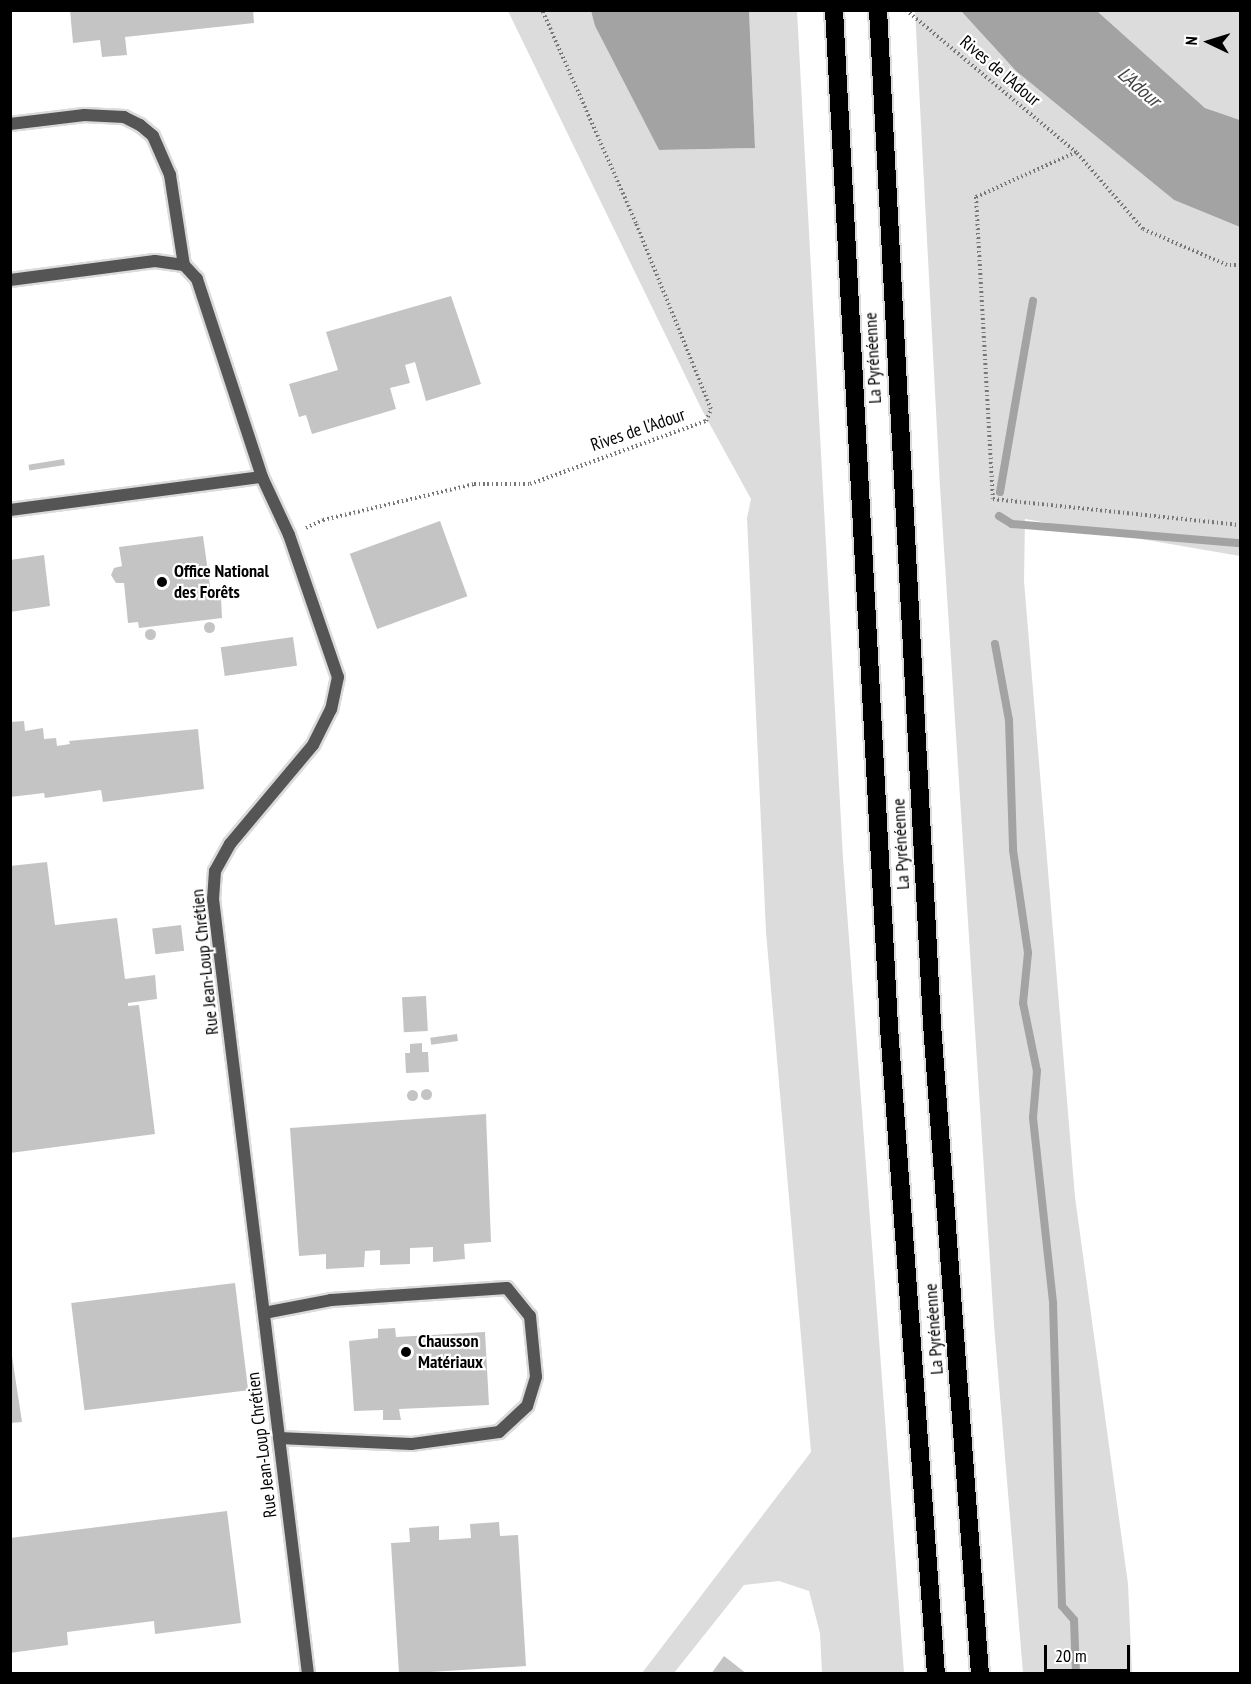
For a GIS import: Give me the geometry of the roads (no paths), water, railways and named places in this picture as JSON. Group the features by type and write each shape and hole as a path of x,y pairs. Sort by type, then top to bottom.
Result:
{"highway":[{"name":"La Pyrénéenne","path":"878,10 931,1000 980,1674"},
{"name":"La Pyrénéenne","path":"835,20 888,1015 936,1674"}],"street":[{"path":"10,124 84,116 124,117 140,125 153,136 170,175 184,265 155,261 10,280"},
{"name":"Rue Jean-Loup Chrétien","path":"184,265 197,279 262,477 289,535 338,677 331,708 313,745 230,844 215,871 213,899 308,1674"},
{"path":"10,510 262,477"},
{"path":"264,1313 331,1300 507,1287 530,1316 536,1377 527,1406 499,1432 411,1444 279,1438"}],"water":[{"path":"591,11 749,11 755,148 659,150 595,26"},
{"name":"L'Adour","path":"961,11 1097,11 1205,108 1240,120 1240,227 1174,200 1016,71"}],"waterway":[{"path":"1000,492 1033,301"},
{"path":"999,516 1012,524 1240,543"},
{"path":"995,644 1009,720 1013,850 1028,953 1023,1003 1037,1071 1033,1118 1053,1303 1062,1606 1074,1620 1076,1674"}],"place":[{"name":"Office National des Forêts","path":"162,582"},
{"name":"Chausson Matériaux","path":"406,1352"}]}
